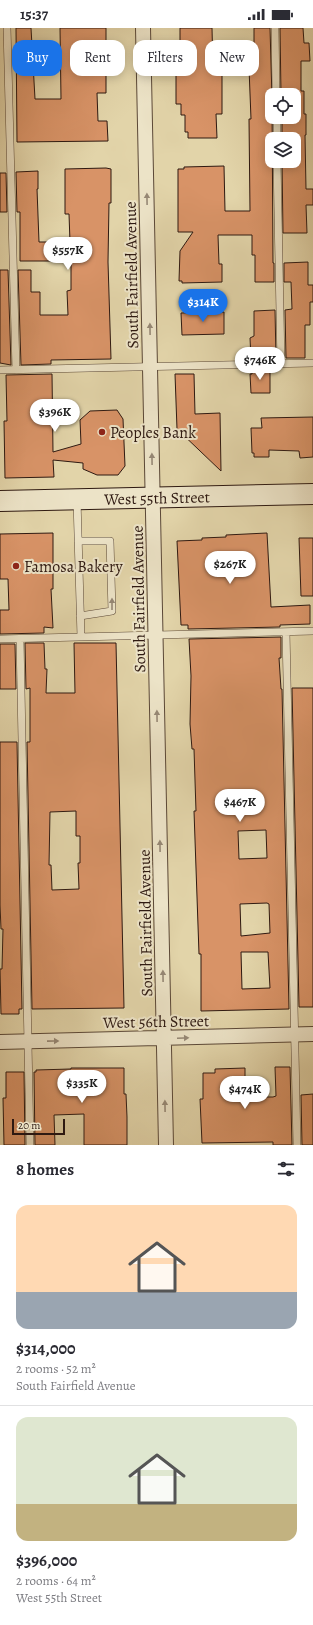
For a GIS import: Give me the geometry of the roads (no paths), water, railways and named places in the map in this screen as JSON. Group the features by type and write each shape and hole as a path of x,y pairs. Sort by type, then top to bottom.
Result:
{"main road":[{"name":"West 55th Street","path":"0,501 313,494"}],"street":[{"name":"South Fairfield Avenue","path":"143,28 166,1145"},
{"name":"West 56th Street","path":"0,1042 313,1034"}],"lane":[{"path":"7,28 16,370"},
{"path":"275,28 276,88"},
{"path":"277,168 281,364"},
{"path":"0,370 313,363"},
{"path":"77,500 81,637"},
{"path":"78,541 110,541 112,611 80,616"},
{"path":"0,639 313,631"},
{"path":"286,632 297,1145"},
{"path":"20,639 30,1145"}],"place":[{"name":"Peoples Bank","path":"102,432"},
{"name":"Famosa Bakery","path":"16,566"}]}
